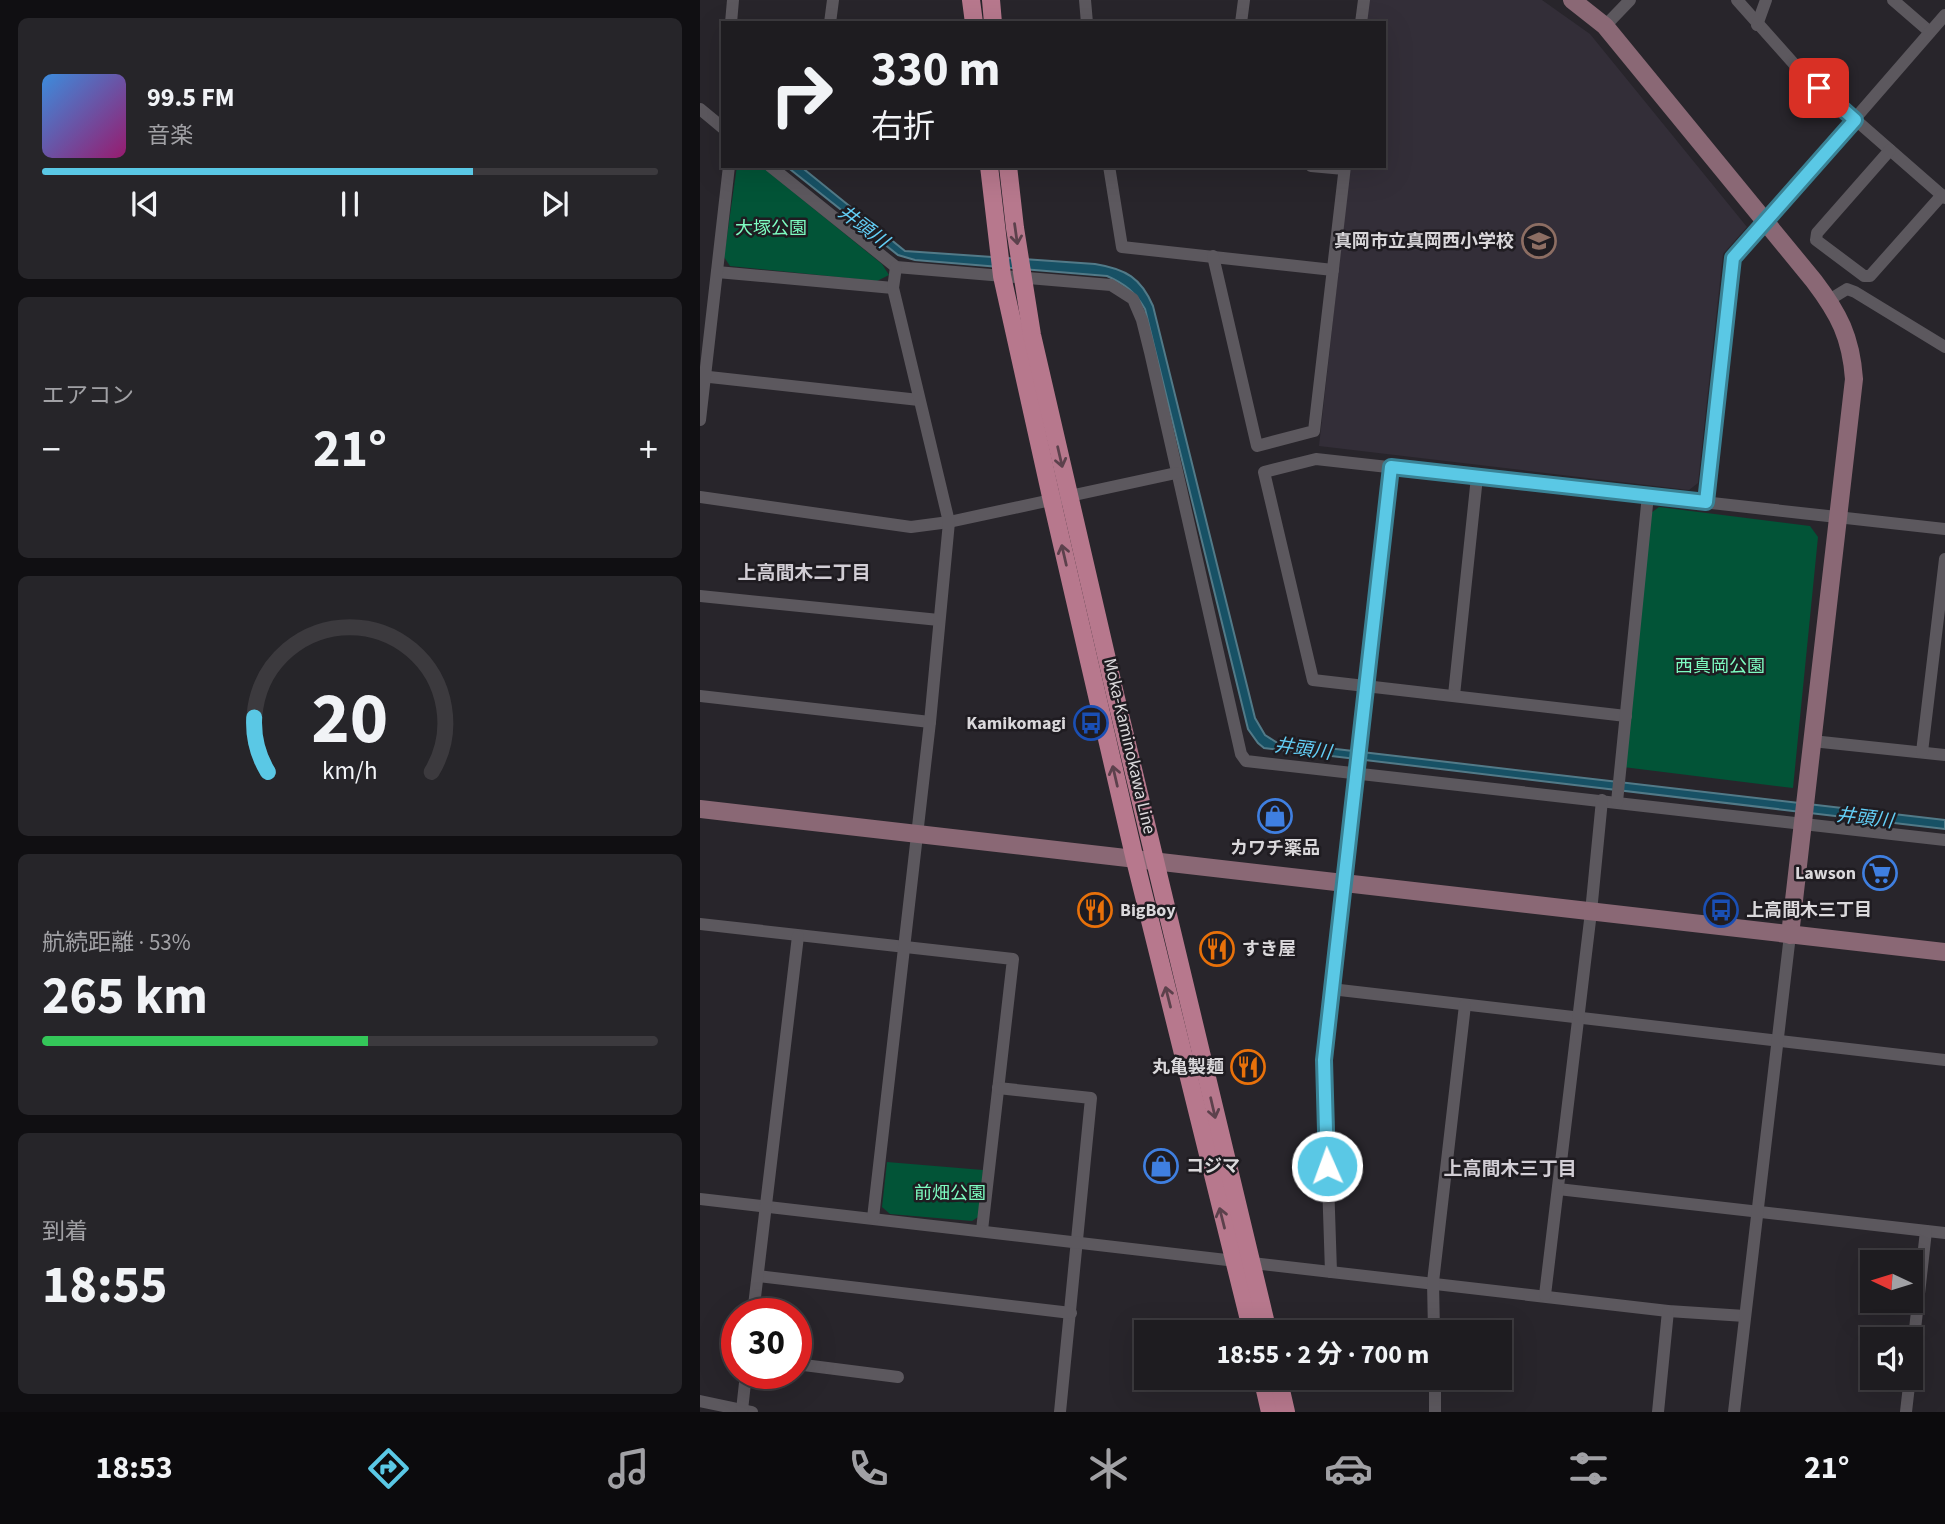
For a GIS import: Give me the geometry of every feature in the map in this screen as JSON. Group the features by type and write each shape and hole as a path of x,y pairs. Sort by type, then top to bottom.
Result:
{"main road":[{"path":"971,0 974,21"},
{"path":"991,0 993,21"},
{"name":"Moka-Kaminokawa Line","path":"989,168 1002,276 1155,863 1241,1261 1250,1320"},
{"name":"Moka-Kaminokawa Line","path":"1007,168 1022,278 1060,499 1135,860 1241,1261 1263,1320"},
{"path":"1265,1390 1270,1412"},
{"path":"1281,1390 1286,1412"}],"street":[{"path":"731,21 733,0"},
{"path":"830,21 832,0"},
{"path":"1084,0 1087,21"},
{"path":"1241,21 1244,0"},
{"path":"1361,21 1364,0"},
{"path":"1572,0 1605,26 1829,300 1842,321 1854,379 1734,1412"},
{"path":"1605,26 1630,0"},
{"path":"1737,0 1802,73 1855,120 1890,150 1943,197 1871,276 1864,276 1816,240 1817,233 1890,150"},
{"path":"1757,25 1766,0"},
{"path":"1893,0 1930,32"},
{"path":"1706,502 1733,258 1945,15"},
{"path":"700,109 721,126"},
{"path":"700,420 702,376 729,168"},
{"path":"772,168 896,267 1111,285 1133,299 1142,320 1150,352 1241,754 1246,761 1945,840"},
{"path":"1109,168 1122,247 1333,270"},
{"path":"1213,256 1257,446 1314,431 1345,168"},
{"path":"873,1218 918,834 948,522 893,288 896,267"},
{"path":"717,272 893,288"},
{"path":"1829,300 1847,289 1855,292 1945,347"},
{"path":"702,376 919,400"},
{"path":"1626,716 1313,680 1264,472 1316,459 1945,529"},
{"path":"1331,1272 1324,1060 1391,467"},
{"path":"700,497 912,527 1060,499 1176,472"},
{"path":"1454,695 1477,477"},
{"path":"1617,802 1648,495"},
{"path":"1922,752 1945,559"},
{"path":"700,596 939,621"},
{"path":"700,696 930,722"},
{"path":"1812,741 1945,755"},
{"path":"1545,1295 1602,800"},
{"path":"700,809 1945,953"},
{"path":"700,924 1013,959 982,1230"},
{"path":"755,1298 798,936"},
{"path":"1331,989 1945,1060"},
{"path":"1434,1320 1433,1282 1465,1005"},
{"path":"998,1088 1091,1098 1060,1412"},
{"path":"1558,1189 1945,1234"},
{"path":"700,1199 1668,1311 1745,1316"},
{"path":"1915,1327 1926,1231"},
{"path":"758,1276 1071,1313"},
{"path":"1658,1412 1668,1311"},
{"path":"812,1366 898,1377"},
{"path":"700,1401 747,1411 746,1389"},
{"path":"1435,1390 1436,1412"},
{"path":"1906,1412 1909,1390"}],"shaded area":[{"name":"真岡市立真岡西小学校","path":"1369,0 1542,0 1590,34 1747,227 1723,254 1698,483 1689,490 1319,446 1350,168 1386,168 1386,21 1366,21"}],"green space":[{"name":"大塚公園","path":"737,168 763,168 882,264 889,275 877,281 730,266 724,257"},
{"name":"西真岡公園","path":"1659,507 1810,526 1818,537 1793,788 1623,767 1651,513"},
{"name":"前畑公園","path":"887,1162 983,1170 978,1217 972,1221 890,1214 882,1207"}],"water":[{"name":"井頭川","path":"789,168 802,168 905,251 1095,264 1124,272 1143,288 1153,306 1255,718 1265,735 1276,742 1945,820 1945,829 1264,748 1248,729 1145,309 1137,298 1124,285 1107,276 915,260 898,255"}],"place":[{"name":"真岡市立真岡西小学校","path":"1539,241"},
{"name":"Kamikomagi","path":"1091,723"},
{"name":"カワチ薬品","path":"1275,816"},
{"name":"Lawson","path":"1880,873"},
{"name":"BigBoy","path":"1095,910"},
{"name":"上高間木三丁目","path":"1721,910"},
{"name":"すき屋","path":"1217,949"},
{"name":"丸亀製麺","path":"1248,1067"},
{"name":"コジマ","path":"1161,1166"}],"district":[{"name":"上高間木二丁目","path":"804,572"},
{"name":"上高間木三丁目","path":"1510,1168"}],"route":[{"path":"1327,1166 1324,1060 1391,467 1706,502 1733,258 1855,120 1819,88"}]}
